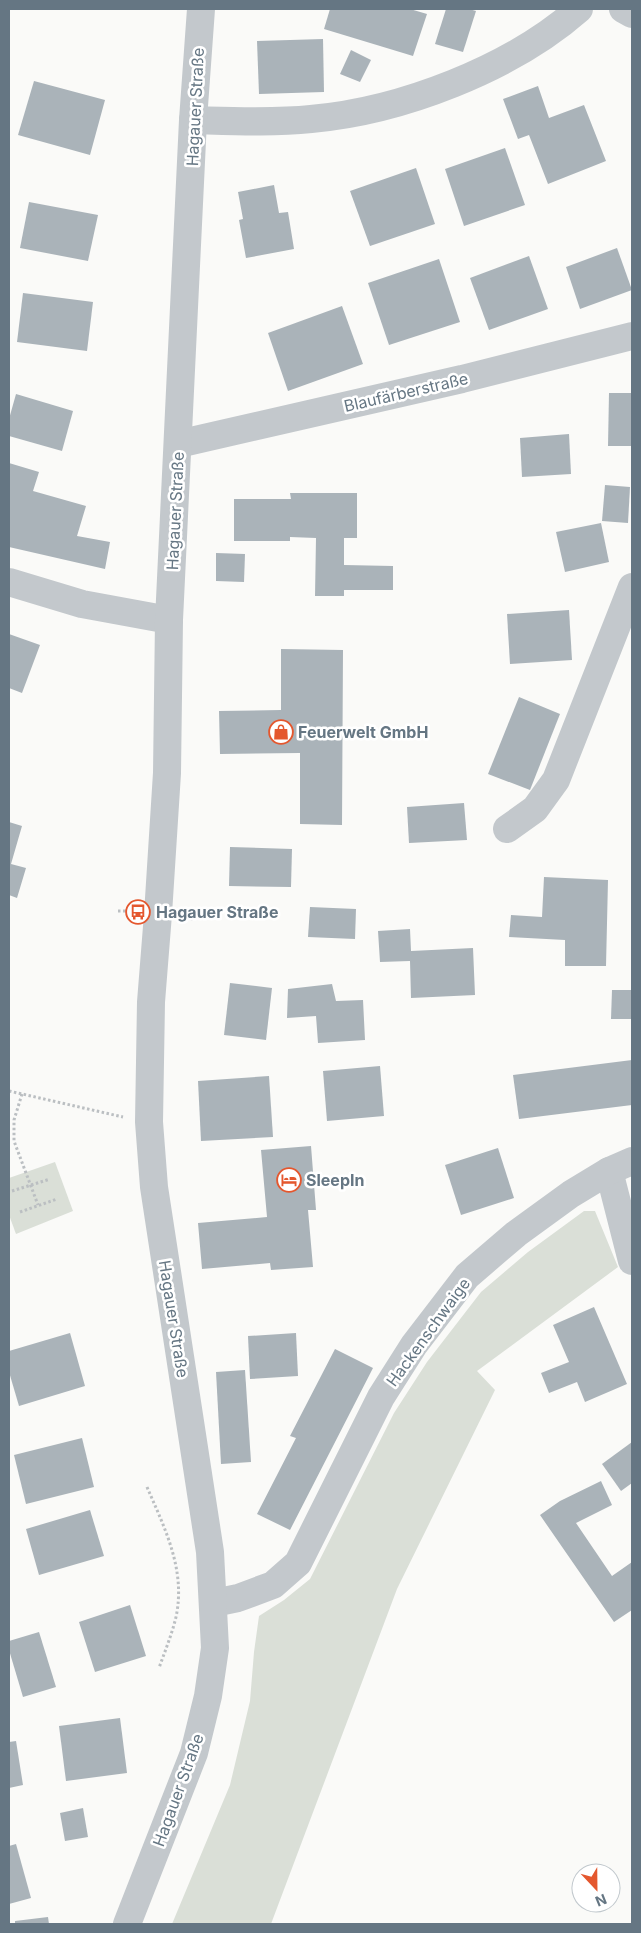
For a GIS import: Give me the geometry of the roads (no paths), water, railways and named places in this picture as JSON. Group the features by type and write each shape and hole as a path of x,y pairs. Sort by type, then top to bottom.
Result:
{"street":[{"name":"Hagauer Straße","path":"127,1924 194,1752 208,1696 215,1648 210,1552 154,1186 149,1122 151,1002 167,773 169,620 193,120 201,9"},
{"path":"193,120 311,119 358,112 399,102 445,86 490,67 565,21 579,9"},
{"path":"623,9 632,14"},
{"name":"Blaufärberstraße","path":"178,444 462,379 632,336"},
{"path":"9,582 82,604 169,620"},
{"path":"508,829 535,809 556,780 632,587"},
{"path":"621,1166 632,1261"},
{"name":"Hackenschwaige","path":"214,1603 238,1598 273,1585 298,1564 381,1397 414,1345 467,1276 516,1234 571,1194 621,1166"}],"place":[{"name":"Feuerwelt GmbH","path":"281,732"},
{"name":"Hagauer Straße","path":"138,912"},
{"name":"SleepIn","path":"289,1180"}]}
